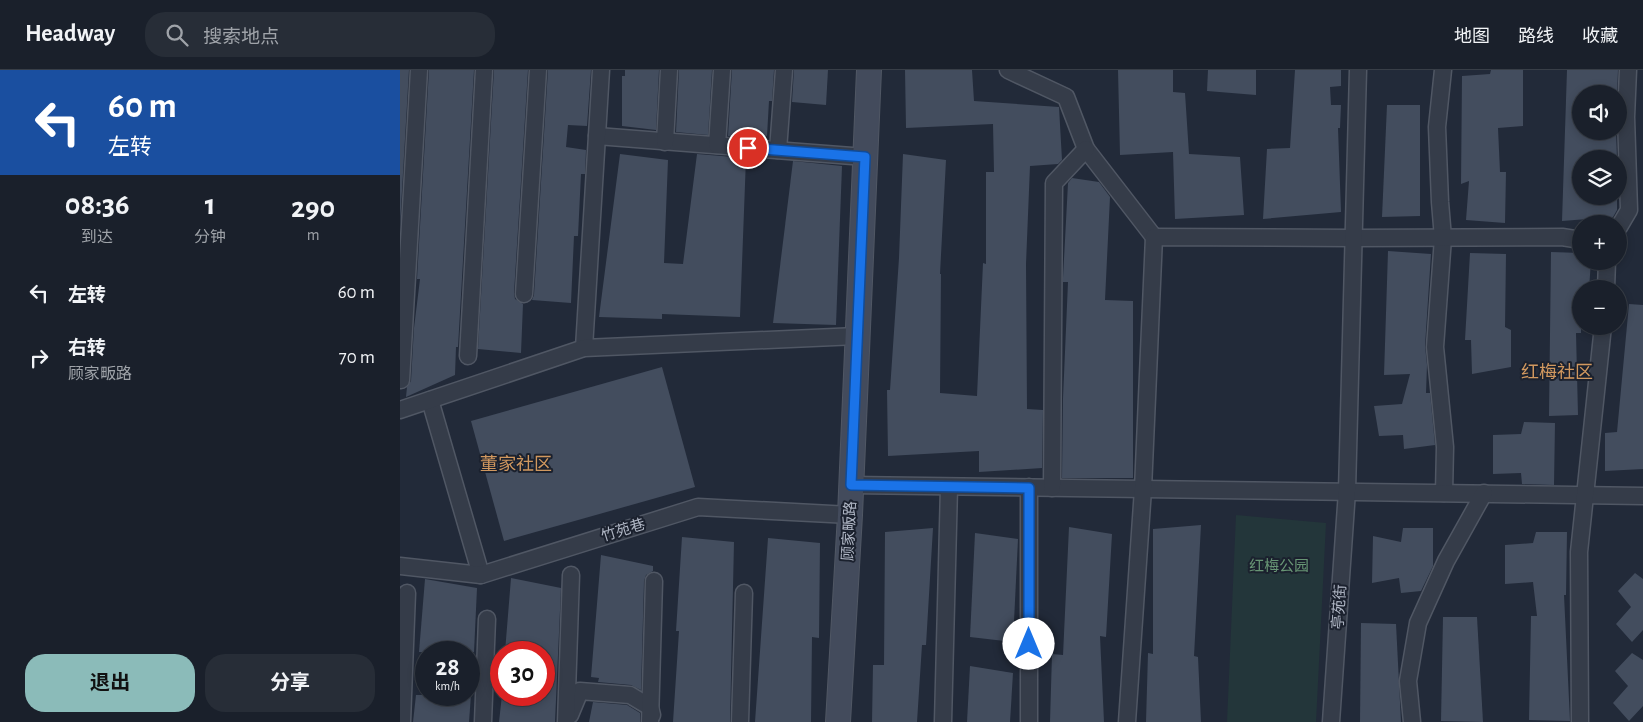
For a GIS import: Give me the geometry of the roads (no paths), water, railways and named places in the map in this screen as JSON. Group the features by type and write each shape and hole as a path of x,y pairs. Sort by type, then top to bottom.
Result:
{"street":[{"path":"401,380 419,70"},
{"path":"468,356 484,70"},
{"path":"524,294 538,70"},
{"path":"584,348 602,70"},
{"path":"665,142 669,70"},
{"path":"717,145 722,70"},
{"path":"778,150 784,70"},
{"name":"顾家畈路","path":"838,722 850,515 869,70"},
{"path":"1008,70 1066,98 1086,149 1154,237 1143,489 1127,722"},
{"name":"亭苑街","path":"1331,722 1347,491 1358,70"},
{"path":"1443,70 1437,127 1443,238 1436,347 1445,447 1444,493"},
{"path":"1626,215 1629,210 1626,117 1628,70"},
{"path":"597,136 865,157"},
{"path":"1052,488 1054,183 1086,149"},
{"path":"1154,237 1562,237 1572,239"},
{"path":"1580,722 1579,552 1602,335"},
{"path":"400,410 584,348 857,336"},
{"path":"430,400 481,574"},
{"path":"851,485 1643,496"},
{"path":"944,722 948,487"},
{"path":"1029,488 1029,722"},
{"path":"1412,722 1408,681 1418,623 1446,561 1484,493"},
{"name":"竹苑巷","path":"400,566 481,574 698,507 850,515"},
{"path":"566,722 570,575"},
{"path":"651,717 654,581"},
{"path":"402,722 407,593"},
{"path":"740,722 744,593"},
{"path":"483,722 487,619"},
{"path":"566,722 580,692 630,695 651,717"}],"district":[{"name":"红梅社区","path":"1557,372"},
{"name":"董家社区","path":"516,464"}],"park label":[{"name":"红梅公园","path":"1279,566"}]}
